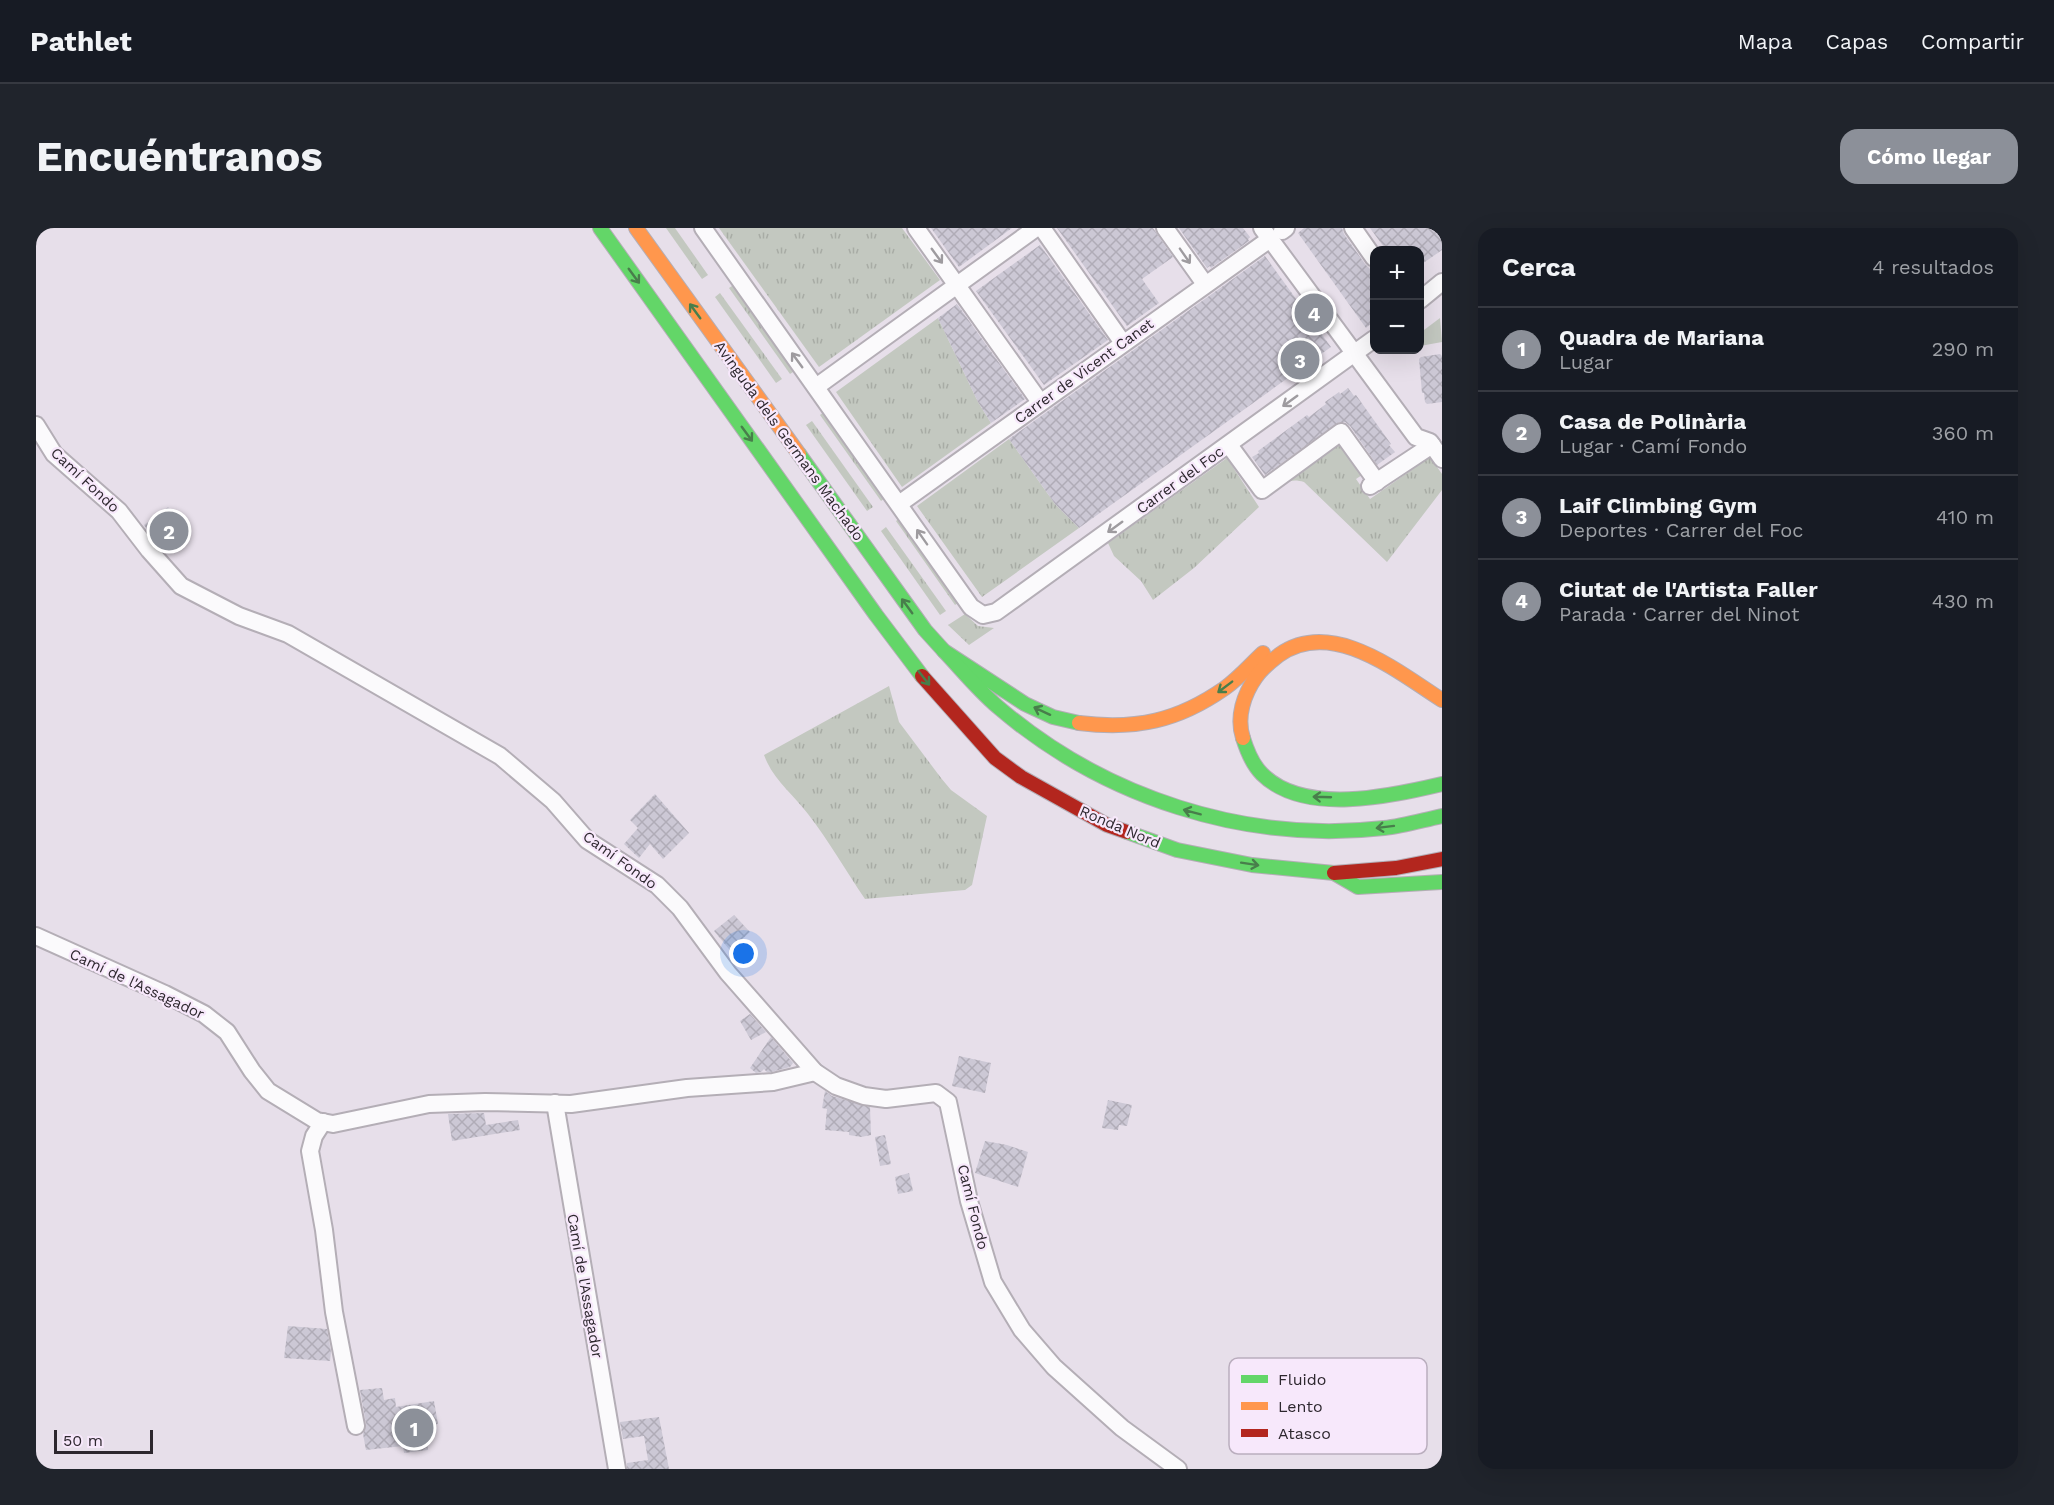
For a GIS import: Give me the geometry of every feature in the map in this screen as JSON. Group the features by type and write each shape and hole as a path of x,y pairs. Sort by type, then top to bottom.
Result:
{"main road":[{"name":"Avinguda dels Germans Machado","path":"600,228 876,615"},
{"name":"Avinguda dels Germans Machado","path":"636,228 925,630 944,651"},
{"name":"Ronda Nord","path":"876,615 927,682 995,758 1057,799 1107,825 1177,850 1252,865 1334,873 1396,868 1442,859"},
{"path":"944,651 1025,704 1053,717 1105,726 1159,721 1183,713 1226,687 1262,653 1284,640 1301,635 1321,634 1347,637 1376,649 1442,689"},
{"path":"1442,699 1354,648 1331,642 1312,641 1292,647 1272,658 1254,675 1244,694 1240,710 1242,737 1250,761 1268,780 1285,789 1310,797 1353,798 1442,784"},
{"path":"944,651 998,707 1060,753 1090,771 1179,808 1243,824 1324,831 1362,830 1442,816"},
{"path":"1334,873 1358,887 1442,882"}],"street":[{"path":"703,228 898,504"},
{"path":"916,228 1040,402"},
{"path":"816,387 1036,228"},
{"path":"1042,228 1124,343"},
{"path":"1165,228 1205,284"},
{"path":"1353,228 1370,252"},
{"path":"1275,232 1354,354 1416,437 1434,439"},
{"name":"Carrer de Vicent Canet","path":"898,504 1275,232"},
{"path":"1424,296 1442,282"},
{"name":"Carrer del Foc","path":"898,504 971,608 983,615 996,612 1370,342"},
{"name":"Camí Fondo","path":"36,425 54,454 119,511 148,550 181,586 239,616 288,634 500,756 553,801 587,840 657,885 680,909 728,973 815,1072 836,1086 864,1096 886,1099 936,1093 948,1102 969,1201 993,1282 1022,1330 1054,1367 1113,1420 1178,1469"},
{"path":"1229,445 1262,490 1341,432 1373,484 1434,439"},
{"path":"1434,439 1442,459"},
{"name":"Camí de l'Assagador","path":"36,936 204,1014 227,1032 268,1091 317,1121 323,1122"},
{"path":"356,1426 334,1312 324,1230 310,1151 314,1136 323,1122 333,1124 429,1104 485,1102 571,1104 687,1088 773,1082 815,1072"},
{"name":"Camí de l'Assagador","path":"555,1103 617,1469"}],"green space":[{"path":"666,228 675,228 708,275 702,279"},
{"path":"719,228 902,228 940,280 819,367"},
{"path":"735,284 796,370 790,374 729,288"},
{"path":"720,293 782,379 776,383 715,297"},
{"path":"938,318 978,402 991,423 902,487 836,392"},
{"path":"1440,318 1442,342 1424,345 1424,330"},
{"path":"825,411 887,497 881,501 820,415"},
{"path":"812,421 873,507 867,511 806,425"},
{"path":"1009,439 1055,504 1079,528 982,597 917,506"},
{"path":"1340,439 1365,473 1356,479 1370,499 1430,457 1442,474 1442,490 1387,562 1304,482 1296,480 1289,482 1276,490 1274,485"},
{"path":"1227,458 1259,507 1194,568 1153,600 1141,581 1114,556 1108,543"},
{"path":"901,517 961,601 955,605 896,521"},
{"path":"886,527 946,611 940,615 881,531"},
{"path":"965,614 978,626 994,628 969,645 948,625"},
{"path":"889,686 899,722 941,778 951,790 987,816 972,885 965,890 865,899 816,824 773,772 764,755"}],"building":[{"path":"931,228 1012,228 959,267"},
{"path":"1057,228 1153,228 1173,257 1142,279 1159,303 1127,326"},
{"path":"1179,228 1243,228 1250,237 1249,241 1211,268 1210,266 1207,268"},
{"path":"1304,228 1342,228 1370,269 1370,324 1366,328 1298,233"},
{"path":"1370,228 1442,228 1442,250 1424,263 1424,246 1383,246"},
{"path":"1040,245 1108,340 1044,385 976,291"},
{"path":"1265,256 1331,347 1079,528 1055,504 1009,439"},
{"path":"957,304 1025,399 991,423 978,402 938,318"},
{"path":"1440,354 1442,356 1442,402 1427,404 1424,393 1422,393 1419,359"},
{"path":"1348,388 1354,396 1356,395 1395,452 1377,465 1350,426 1345,422 1339,422 1265,475 1252,457 1307,415 1309,417 1326,404 1325,402"},
{"path":"168,507 191,529 182,540 180,538 164,551 144,525"},
{"path":"655,794 689,833 663,859 650,844 639,858 624,844 638,828 630,820"},
{"path":"734,915 750,932 739,942 744,950 733,954 714,931"},
{"path":"750,1014 766,1032 751,1040 740,1021"},
{"path":"771,1037 793,1063 790,1067 771,1072 764,1069 756,1073 750,1068"},
{"path":"959,1056 991,1063 985,1093 952,1086"},
{"path":"825,1091 832,1096 870,1107 871,1135 861,1137 849,1135 849,1132 825,1130 827,1109 822,1108"},
{"path":"1108,1100 1132,1105 1127,1126 1119,1125 1118,1130 1102,1128"},
{"path":"484,1113 486,1125 518,1120 520,1130 452,1141 448,1114"},
{"path":"885,1135 891,1164 880,1166 875,1137"},
{"path":"985,1141 1028,1152 1018,1187 975,1173"},
{"path":"909,1173 913,1191 898,1194 895,1177"},
{"path":"288,1326 327,1329 331,1352 330,1361 284,1358"},
{"path":"382,1388 384,1400 395,1398 396,1407 434,1401 438,1424 424,1427 428,1450 404,1453 403,1446 366,1450 363,1434 366,1424 360,1390"},
{"path":"659,1417 669,1469 627,1469 627,1463 648,1460 644,1436 623,1439 620,1422"}],"traffic: fast":[{"path":"600,228 922,676"},
{"path":"799,454 925,630 944,651 1025,704 1053,717 1079,723"},
{"path":"944,651 998,707 1039,739 1083,766 1130,789 1178,807 1228,820 1280,828 1332,831 1391,827 1442,816"},
{"path":"1243,738 1250,757 1262,774 1280,787 1301,795 1324,799 1349,799 1374,797 1442,784"},
{"path":"1127,832 1177,850 1252,865 1334,873 1358,887 1442,882"}],"traffic: slow":[{"path":"636,228 799,454"},
{"path":"1243,738 1240,722 1242,706 1252,684 1272,660 1299,645 1321,642 1342,645 1364,653 1385,663 1442,700"},
{"path":"1079,723 1138,724 1173,715 1208,699 1225,688 1263,653"}],"traffic: jam":[{"path":"922,676 995,758 1021,777 1107,825 1127,832"},
{"path":"1334,873 1396,868 1442,859"}],"place":[{"name":"Ciutat de l'Artista Faller","path":"1314,313"},
{"name":"Laif Climbing Gym","path":"1300,360"},
{"name":"Casa de Polinària","path":"169,531"},
{"name":"Quadra de Mariana","path":"414,1428"}]}
